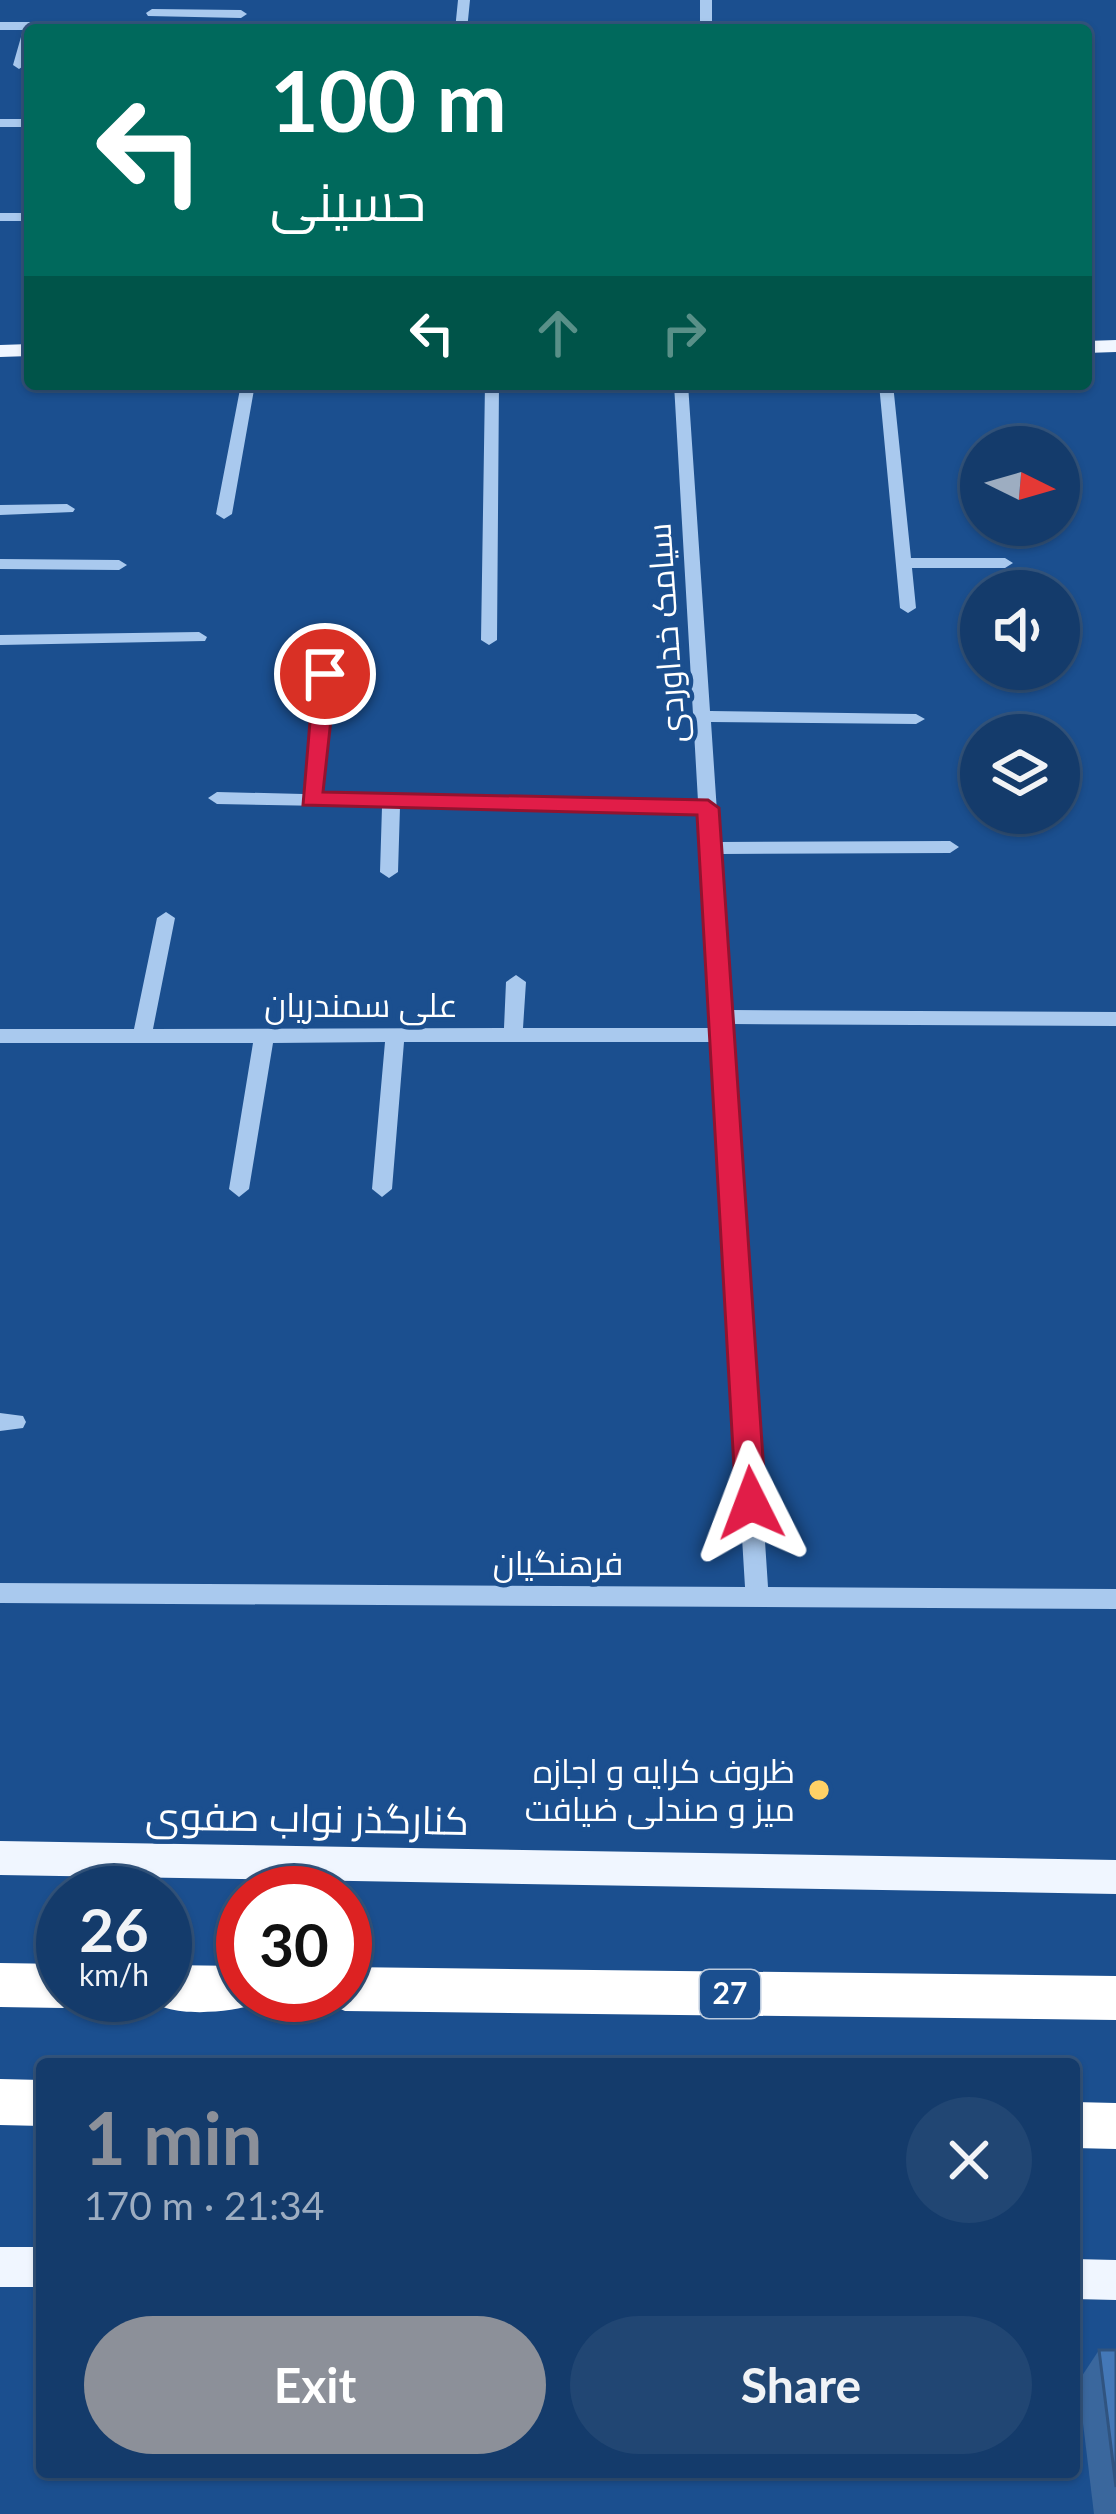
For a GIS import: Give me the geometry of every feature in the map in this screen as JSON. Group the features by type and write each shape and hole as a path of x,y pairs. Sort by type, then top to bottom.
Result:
{"highway":[{"path":"0,1985 36,1986"},
{"name":"27","path":"372,1989 1116,1998"},
{"path":"0,2102 36,2103"},
{"path":"1080,2125 1116,2126"}],"main road":[{"name":"کنارگذر نواب صفوی","path":"0,1858 1116,1876"},
{"path":"0,2267 36,2267"},
{"path":"1080,2279 1116,2280"}],"street":[{"path":"57,24 241,14"},
{"path":"19,65 24,47"},
{"path":"224,514 247,390"},
{"path":"489,640 492,390"},
{"name":"سیامک خداوردی","path":"681,390 757,1597"},
{"path":"887,390 908,608"},
{"path":"0,510 68,508"},
{"path":"903,563 1005,563"},
{"path":"0,564 119,565"},
{"path":"0,640 199,637"},
{"path":"311,800 325,674"},
{"path":"701,716 916,719"},
{"path":"217,798 708,808"},
{"path":"389,872 391,801"},
{"path":"710,848 950,847"},
{"path":"142,1036 166,918"},
{"path":"513,1035 516,982"},
{"name":"علی سمندریان","path":"0,1036 513,1035 1116,1019"},
{"path":"239,1189 264,1035"},
{"path":"382,1189 395,1035"},
{"name":"فرهنگیان","path":"0,1593 1116,1599"}],"building":[{"path":"1099,2350 1116,2350 1116,2487"}],"place":[{"name":"ظروف کرایه و اجازه میز و صندلی ضیافت","path":"819,1790"}],"route":[{"path":"325,674 311,800 708,808 751,1503"}]}
